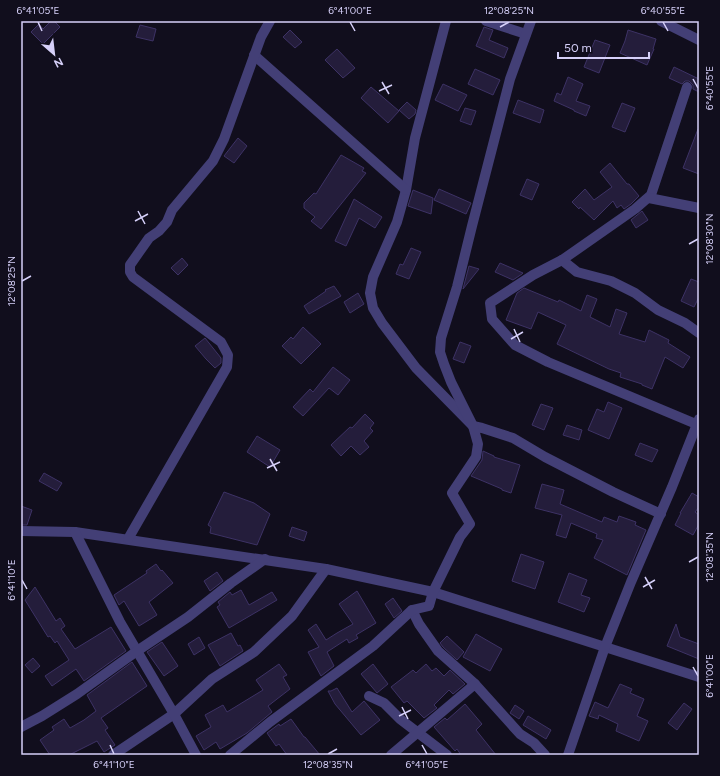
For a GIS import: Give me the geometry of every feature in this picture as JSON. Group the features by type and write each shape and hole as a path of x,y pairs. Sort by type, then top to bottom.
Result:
{"street":[{"path":"128,539 227,367 228,355 221,342 133,277 130,272 130,265 149,238 159,231 167,222 172,210 213,161 224,139 260,37 270,21"},
{"path":"446,21 415,138 406,190 397,222 373,278 370,293 373,308 382,323 416,368 473,426 513,438 545,457 661,514"},
{"path":"486,21 526,34"},
{"path":"230,755 270,722 373,646 412,610 429,606 433,592 460,537 470,524 452,494 476,457 478,444 473,426 444,364 440,352 441,338 457,287 510,79 531,21"},
{"path":"661,21 699,40"},
{"path":"254,55 406,190"},
{"path":"568,755 605,647 698,421 548,362 515,345 492,319 490,303 539,272 562,260 649,198 687,87"},
{"path":"649,198 699,208"},
{"path":"562,260 576,272 611,281 635,293 658,310 685,323 699,332"},
{"path":"21,530 75,532 128,539 326,569 433,592 699,677"},
{"path":"75,532 120,622 174,714 196,755"},
{"path":"21,727 77,694 188,617 231,583 265,560"},
{"path":"113,755 174,714 212,679 254,652 292,616 326,569"},
{"path":"412,610 419,624 438,651 475,684 520,734 534,743 545,755"},
{"path":"391,755 475,684"},
{"path":"369,696 384,703 400,719 446,755"}],"building":[{"path":"51,21 54,21 60,27 43,44 31,32 39,24 43,29"},
{"path":"140,25 156,29 153,41 136,37"},
{"path":"484,27 493,30 489,40 508,48 504,58 476,46"},
{"path":"290,30 302,42 295,48 283,37"},
{"path":"628,30 656,39 654,49 647,65 620,53"},
{"path":"595,40 610,45 599,73 584,67"},
{"path":"337,49 355,68 343,78 325,60"},
{"path":"674,67 699,79 699,92 693,89 693,85 689,81 685,81 682,84 669,78"},
{"path":"475,69 500,80 493,95 468,84"},
{"path":"568,77 583,84 576,101 590,106 586,116 554,101 557,93 561,95"},
{"path":"443,84 467,95 458,111 435,100"},
{"path":"371,87 399,111 388,123 361,98"},
{"path":"518,100 544,110 540,123 513,113"},
{"path":"407,102 416,110 415,114 409,119 399,110"},
{"path":"622,103 635,108 625,132 612,127"},
{"path":"465,108 476,111 471,125 460,121"},
{"path":"699,129 699,174 683,168"},
{"path":"238,138 247,146 234,163 224,156"},
{"path":"341,155 364,168 362,171 366,173 321,229 311,221 315,217 304,208 304,203 314,193 316,194"},
{"path":"610,163 639,196 624,209 621,205 617,208 613,201 594,220 572,202 585,189 594,200 612,187 600,172"},
{"path":"527,179 539,184 532,200 520,195"},
{"path":"439,189 471,203 466,214 434,200"},
{"path":"413,190 433,198 431,214 408,206"},
{"path":"354,199 382,217 375,228 359,218 346,246 335,241"},
{"path":"642,211 648,220 636,228 631,220"},
{"path":"411,248 421,252 409,279 396,274 400,264 403,265"},
{"path":"182,258 188,265 178,275 171,268"},
{"path":"500,263 523,273 513,280 495,272"},
{"path":"469,266 479,269 463,289"},
{"path":"691,279 699,282 699,297 694,307 681,301"},
{"path":"334,286 341,296 309,314 304,306 326,291 325,290"},
{"path":"524,288 558,302 559,300 581,311 587,295 597,299 590,317 610,327 616,309 627,313 619,334 645,342 649,330 669,340 668,343 690,357 683,368 665,357 652,389 620,377 621,373 609,369 557,344 566,325 538,312 531,329 506,320 517,293"},
{"path":"358,293 364,304 350,313 344,302"},
{"path":"303,327 321,344 301,364 282,346 291,337 293,339"},
{"path":"205,338 221,358 221,363 215,368 195,346"},
{"path":"460,342 471,346 464,363 453,359"},
{"path":"333,367 350,380 338,395 329,388 303,416 293,407 310,389 313,392"},
{"path":"608,402 622,408 609,439 588,430 597,409 604,412"},
{"path":"541,404 553,408 544,430 532,425"},
{"path":"365,414 374,423 370,428 373,431 364,441 369,447 360,455 351,446 341,456 331,445 350,427 352,428"},
{"path":"567,425 582,430 579,440 563,435"},
{"path":"257,436 280,450 270,467 247,452"},
{"path":"640,443 658,450 652,462 635,455"},
{"path":"483,451 494,457 520,465 511,493 471,476 482,460"},
{"path":"44,473 62,483 57,491 39,481"},
{"path":"542,484 564,490 560,504 602,522 604,517 617,522 619,516 636,522 635,525 646,530 627,575 594,558 603,540 596,538 597,534 571,523 566,538 556,535 562,515 535,508"},
{"path":"224,492 254,503 270,514 257,545 210,533 211,527 208,525"},
{"path":"692,493 699,497 699,507 695,512 699,515 699,524 693,535 675,525 680,513"},
{"path":"21,506 32,510 27,525 21,525"},
{"path":"292,527 307,532 304,541 289,536"},
{"path":"521,554 544,562 535,589 512,581"},
{"path":"156,564 173,583 149,602 157,615 139,626 124,601 119,605 114,595 147,573 146,571"},
{"path":"217,572 223,581 210,591 204,581"},
{"path":"569,573 587,580 581,595 590,598 584,612 558,602"},
{"path":"35,587 56,621 60,618 65,626 61,629 75,649 111,627 126,651 84,681 76,669 52,686 45,676 69,660 57,641 55,643 50,636 48,637 25,600"},
{"path":"241,590 249,605 272,592 277,600 229,628 217,607 220,605 218,602 230,592 232,595"},
{"path":"357,591 376,623 356,635 358,638 349,643 347,639 327,652 334,666 321,676 308,652 319,647 308,630 316,624 326,640 353,624 339,604"},
{"path":"393,598 402,611 394,618 385,604"},
{"path":"676,624 680,637 699,644 699,659 667,646"},
{"path":"231,633 238,646 240,645 243,651 220,666 208,645"},
{"path":"476,634 502,649 490,671 463,657"},
{"path":"447,636 464,652 457,660 440,643"},
{"path":"199,637 205,648 194,655 188,644"},
{"path":"162,642 178,666 164,676 147,652"},
{"path":"33,658 40,666 32,673 25,665"},
{"path":"132,662 147,686 101,718 108,728 105,730 115,745 104,752 97,741 69,755 50,755 40,740 54,730 52,727 64,719 70,728 96,711 87,695"},
{"path":"279,664 287,675 283,677 290,689 268,706 272,712 247,733 220,749 216,742 204,750 196,736 211,727 205,715 223,705 227,712 263,690 256,680"},
{"path":"373,664 388,684 377,693 361,674"},
{"path":"426,664 432,671 436,668 444,676 450,670 465,684 453,694 449,690 434,705 437,708 424,718 407,701 404,703 391,687 413,670 416,673"},
{"path":"620,684 632,689 630,693 644,699 637,716 648,721 639,741 616,731 618,724 599,715 598,719 589,716 595,702 608,708"},
{"path":"337,688 352,712 364,701 380,720 361,735 335,704 328,691"},
{"path":"684,703 692,709 677,730 668,723"},
{"path":"465,704 482,724 476,730 496,755 461,755 457,749 455,751 434,727 445,718 447,720"},
{"path":"515,705 524,711 519,719 510,713"},
{"path":"528,716 551,730 546,739 523,725"},
{"path":"291,719 320,755 287,755 279,744 276,746 267,733 279,724 280,726"}]}
